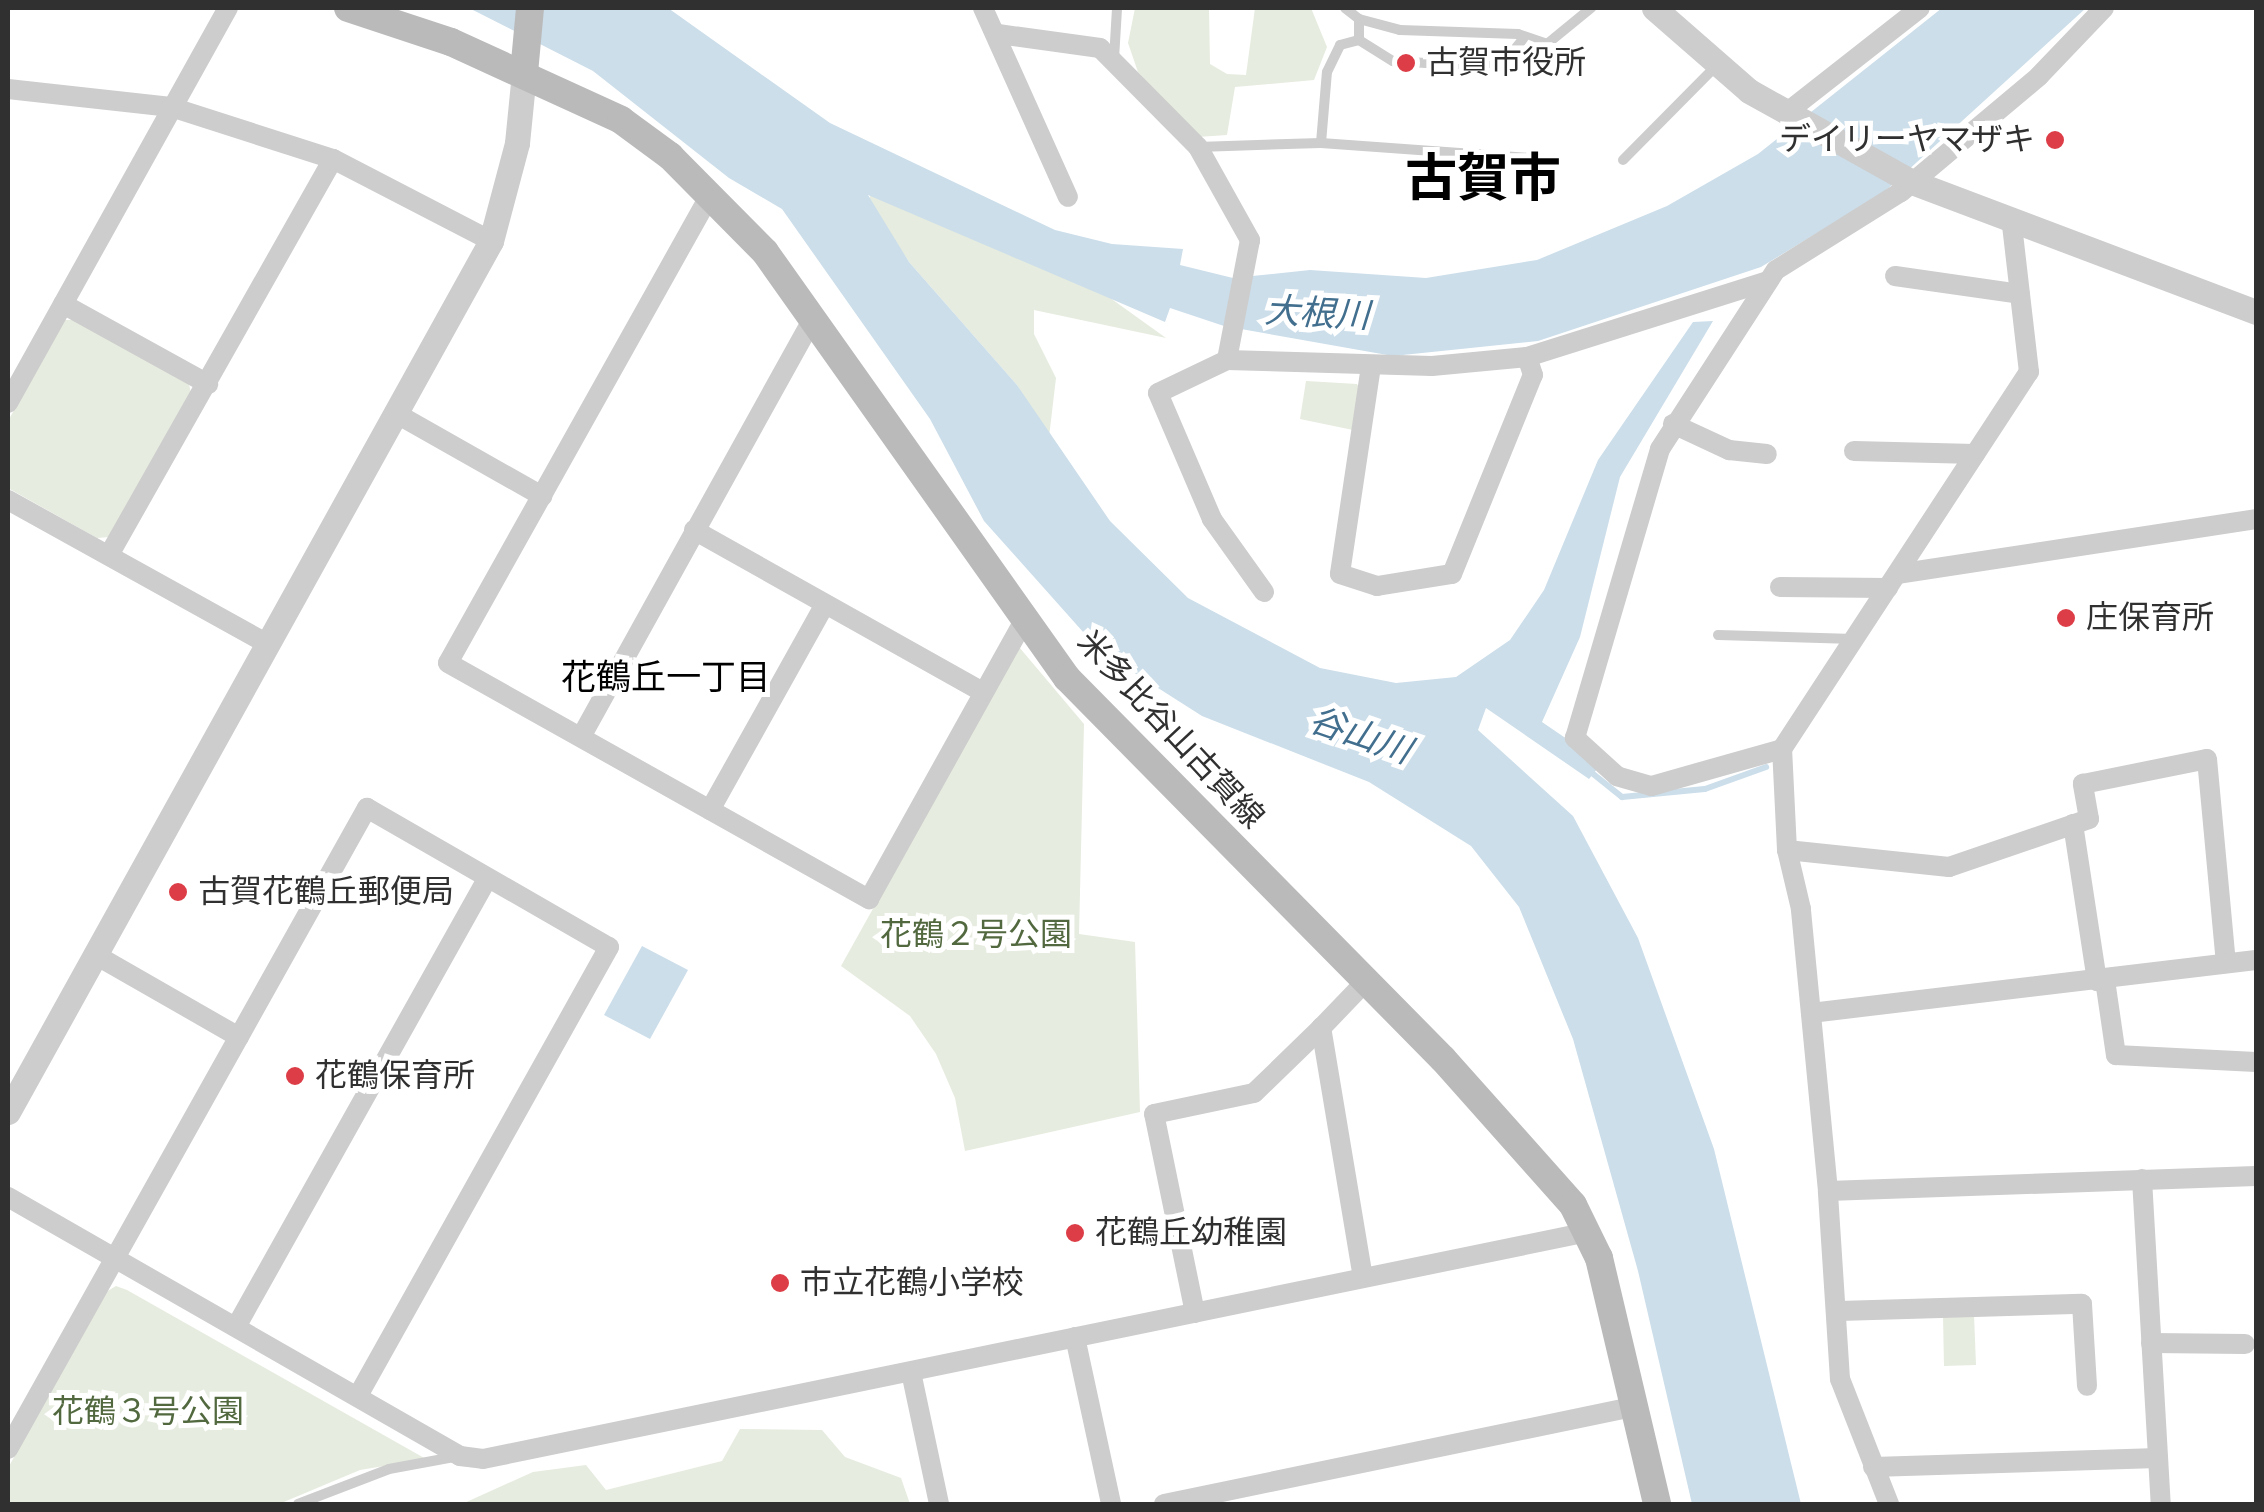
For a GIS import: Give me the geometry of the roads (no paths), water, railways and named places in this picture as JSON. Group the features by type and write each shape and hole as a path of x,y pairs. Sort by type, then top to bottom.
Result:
{"main road":[{"name":"米多比谷山古賀線","path":"348,8 524,72 620,120 710,195 814,316 1024,620 1088,700 1517,1138 1588,1232 1657,1504"},
{"path":"524,72 530,8"}],"street":[{"path":"8,403 228,8"},
{"path":"983,8 998,34 1068,198"},
{"path":"1654,8 1718,64 1786,113 1909,180 2012,224 2256,312"},
{"path":"1786,113 1920,8"},
{"path":"1264,592 1212,518 1158,393 1227,360 1371,366 1526,357 1765,282 1909,180 2040,76 2104,8"},
{"path":"998,34 1100,48 1198,147 1250,240 1227,360"},
{"path":"8,1112 16,1076 94,954 490,241 518,143 524,72"},
{"path":"8,89 172,107 333,159 490,241"},
{"path":"109,555 333,159"},
{"path":"710,195 448,663 868,899 1024,620"},
{"path":"1890,1504 1840,1380 1839,1312 1828,1191 1801,909 1787,850 1782,749 2029,372 2012,224"},
{"path":"1895,276 2020,294"},
{"path":"1765,282 1660,449 1575,738 1617,776 1650,786 1782,749"},
{"path":"63,304 208,384"},
{"path":"581,738 814,316"},
{"path":"1371,366 1340,574 1377,586 1452,574 1533,375 1526,357"},
{"path":"397,414 542,496"},
{"path":"1673,424 1729,450 1766,454"},
{"path":"1854,451 1976,454"},
{"path":"8,500 268,644"},
{"path":"1780,588 1893,581 2256,520"},
{"path":"694,530 983,692"},
{"path":"710,810 824,606"},
{"path":"1787,850 1949,866 2089,819 2083,784 2206,759 2226,964"},
{"path":"8,1448 367,808 609,947 359,1394"},
{"path":"2074,824 2116,1055 2256,1062"},
{"path":"236,1328 487,879"},
{"path":"94,954 239,1037"},
{"path":"1811,1013 2256,960"},
{"path":"1195,1313 1154,1114 1254,1093 1366,980"},
{"path":"1321,1028 1363,1278"},
{"path":"1828,1191 2256,1176"},
{"path":"2142,1179 2160,1504"},
{"path":"8,1196 359,1394 460,1456 493,1458 1588,1232"},
{"path":"1839,1312 2082,1304 2087,1386"},
{"path":"1075,1337 1110,1504"},
{"path":"2151,1343 2245,1344"},
{"path":"911,1372 938,1504"},
{"path":"1164,1504 1634,1407"},
{"path":"1872,1467 2158,1458"}],"lane":[{"path":"1114,60 1116,8"},
{"path":"1345,8 1359,19 1400,30 1557,42 1591,8"},
{"path":"1359,19 1359,40"},
{"path":"1321,143 1326,72 1340,45 1359,40 1393,61 1475,66 1507,59 1526,37"},
{"path":"1623,160 1718,64"},
{"path":"1198,147 1321,143 1544,159"},
{"path":"1718,634 1855,638"},
{"path":"298,1504 389,1469 460,1456"}],"water":[{"path":"469,8 668,8 830,123 1055,230 1112,244 1183,249 1180,265 1233,278 1310,270 1426,278 1537,260 1667,206 1758,154 1942,8 2086,8 1883,193 1761,267 1538,341 1393,356 1224,326 1170,308 1165,322 868,195 909,262 1017,385 1110,521 1188,598 1320,668 1396,683 1456,677 1510,640 1544,590 1598,460 1693,322 1713,321 1620,477 1580,637 1542,722 1602,763 1589,779 1486,708 1478,730 1573,816 1638,938 1714,1149 1801,1504 1692,1504 1638,1271 1573,1039 1519,907 1471,846 1369,782 1202,716 1100,651 984,521 930,419 782,209 729,178 593,71"},
{"path":"642,946 688,970 650,1039 604,1015"}],"waterway":[{"path":"1587,769 1622,797 1705,789 1766,767"}],"place":[{"name":"古賀市役所","path":"1406,63"},
{"name":"デイリーヤマザキ","path":"2055,140"},
{"name":"庄保育所","path":"2066,618"},
{"name":"古賀花鶴丘郵便局","path":"178,892"},
{"name":"花鶴保育所","path":"295,1076"},
{"name":"花鶴丘幼稚園","path":"1075,1233"},
{"name":"市立花鶴小学校","path":"780,1283"}],"district":[{"name":"古賀市","path":"1483,179"},
{"name":"花鶴丘一丁目","path":"666,678"}],"water label":[{"name":"大根川","path":"1317,314"},
{"name":"谷山川","path":"1360,736"}],"park label":[{"name":"花鶴２号公園","path":"976,935"},
{"name":"花鶴３号公園","path":"148,1412"}]}
